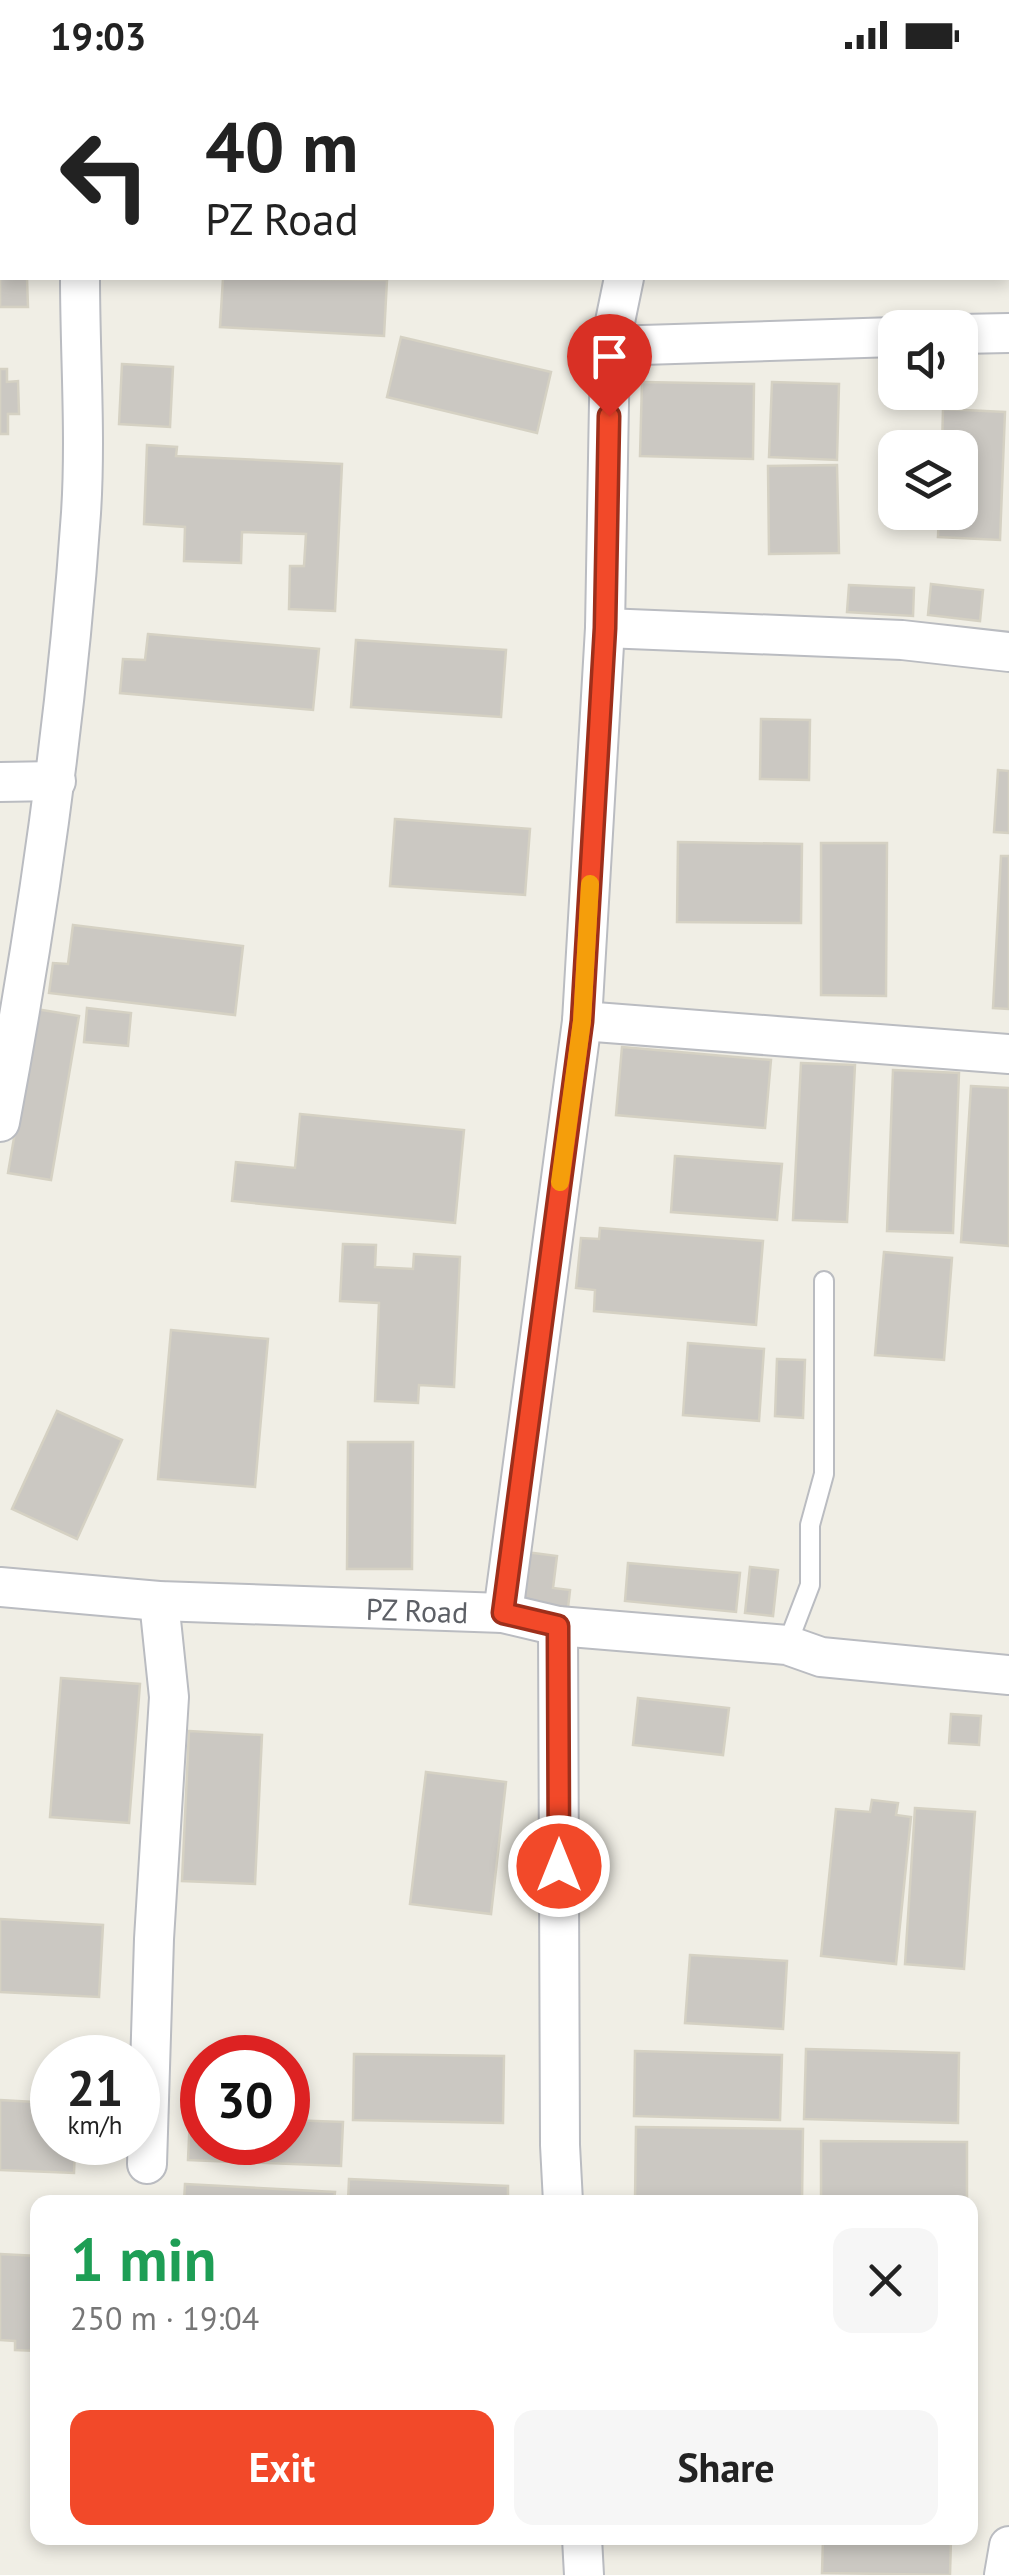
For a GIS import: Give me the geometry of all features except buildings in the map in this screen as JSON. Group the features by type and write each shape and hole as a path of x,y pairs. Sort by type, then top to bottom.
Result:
{"street":[{"path":"0,1122 24,996 56,781 81,509 80,280"},
{"path":"503,1613 582,1021 605,628 610,346 624,280"},
{"path":"978,334 1009,333"},
{"path":"610,346 878,337"},
{"path":"605,628 902,640 1009,652"},
{"path":"0,782 56,781"},
{"path":"582,1021 1009,1054"},
{"name":"PZ Road","path":"0,1587 159,1602 503,1613 558,1626 787,1645 821,1657 1009,1676"},
{"path":"151,2035 168,1696 159,1602"},
{"path":"558,1626 563,2195"},
{"path":"582,2545 584,2575"},
{"path":"1004,2575 1009,2546"}],"lane":[{"path":"787,1645 810,1585 810,1525 824,1474 824,1281"}],"slow traffic":[{"path":"560,1182 582,1021 590,884"}],"route":[{"path":"559,1866 558,1626 503,1613 582,1021 605,628 609,416"}]}
